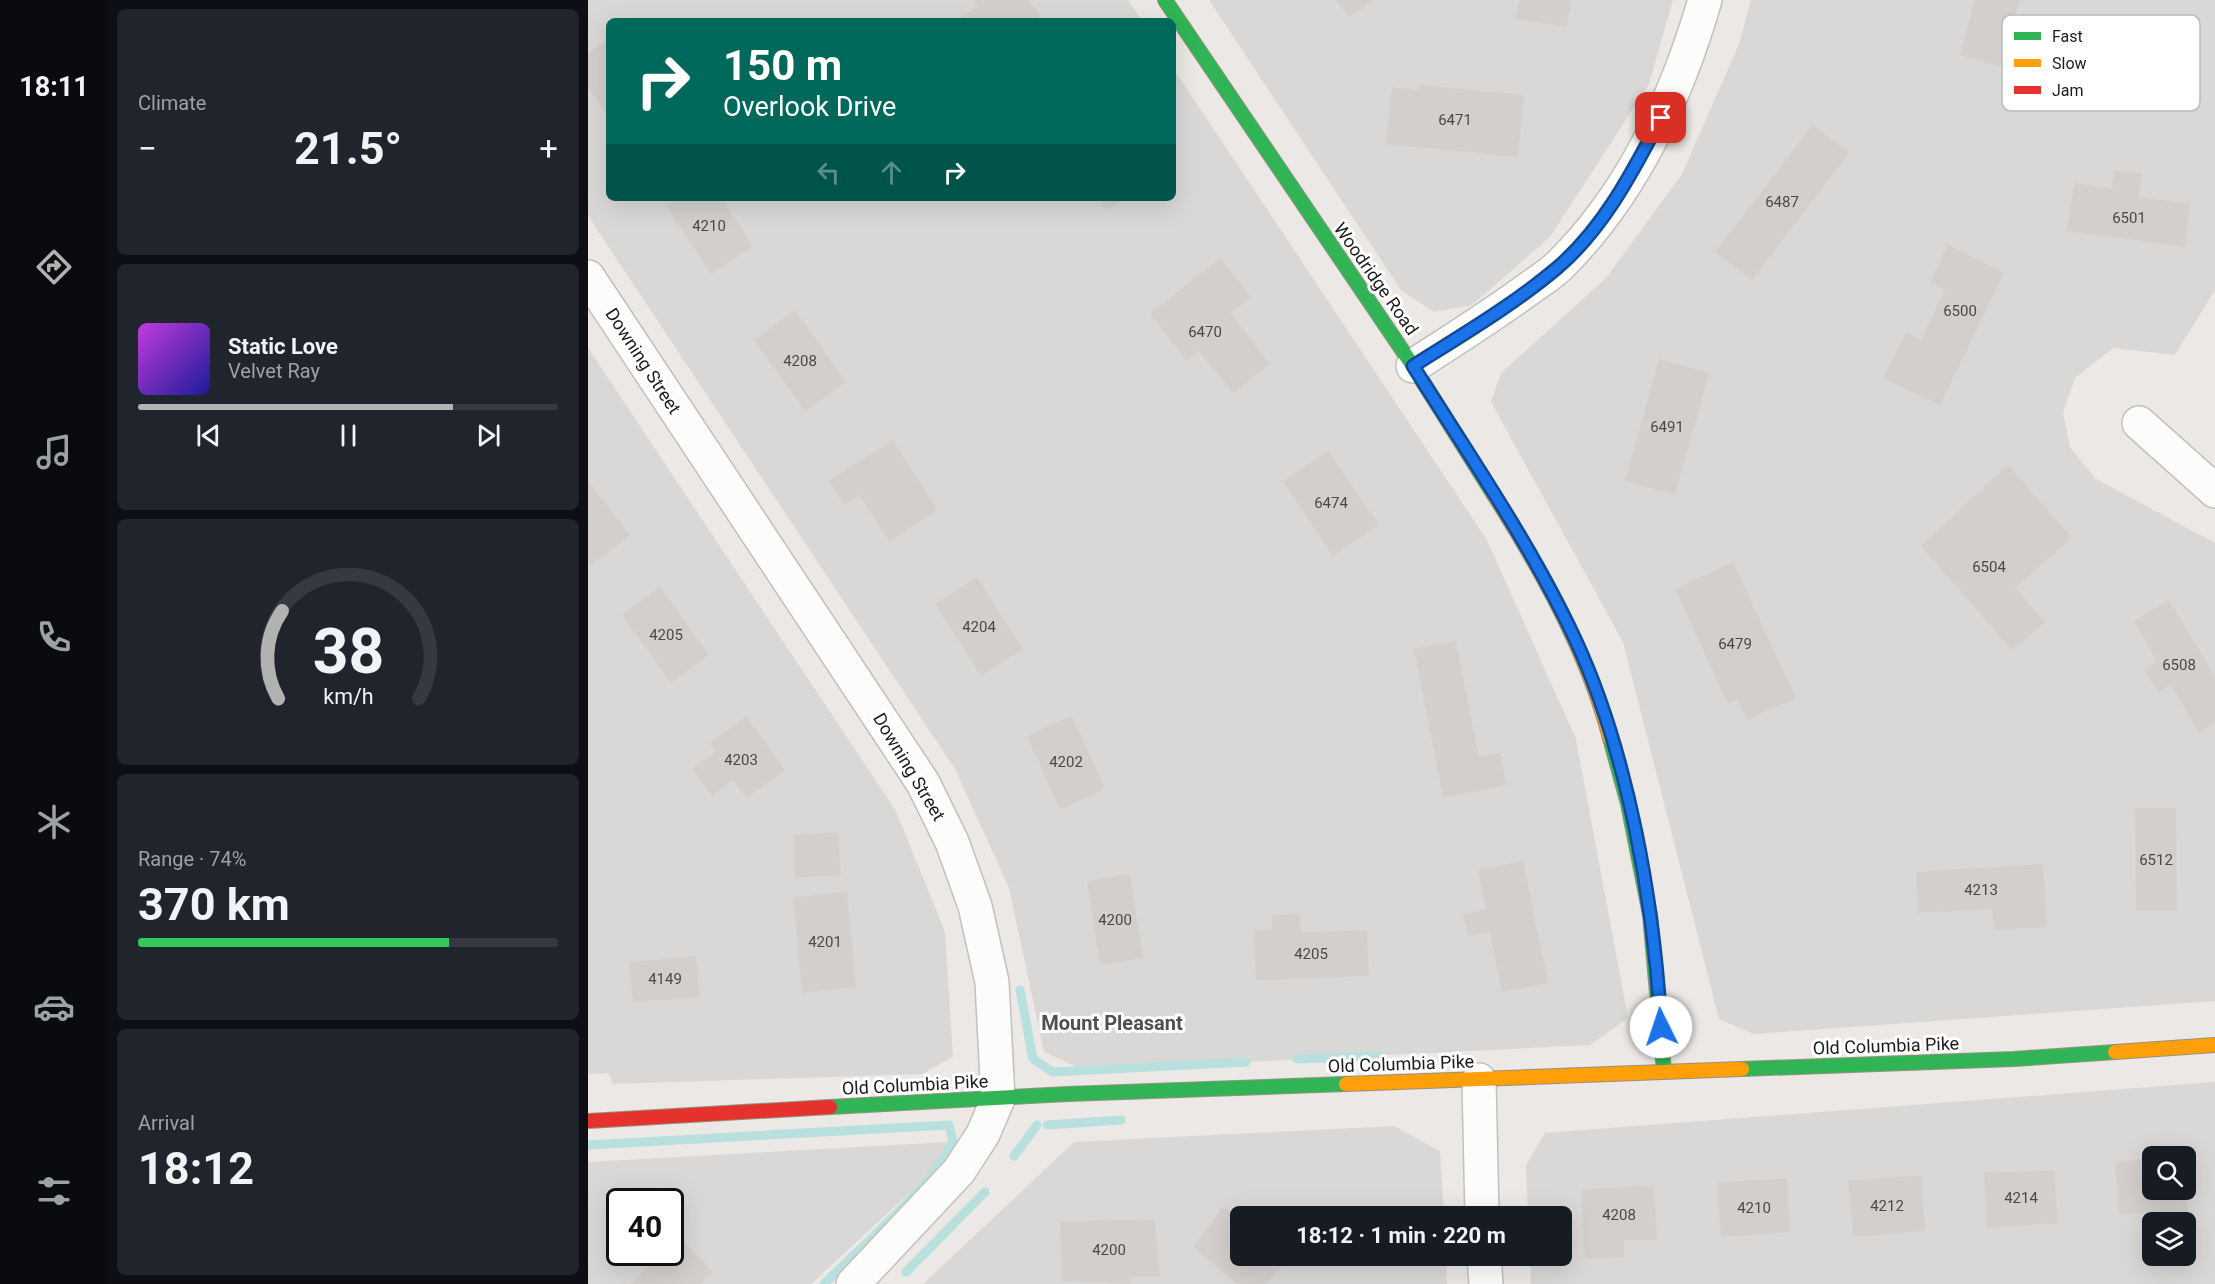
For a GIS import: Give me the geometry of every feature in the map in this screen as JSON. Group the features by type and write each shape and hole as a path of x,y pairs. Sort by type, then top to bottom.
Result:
{"street":[{"name":"Woodridge Road","path":"1165,0 1413,366 1535,560 1575,641 1606,720 1628,804 1650,915 1664,1071"},
{"path":"1413,366 1494,315 1549,274 1591,232 1626,183 1661,118 1705,0"},
{"name":"Downing Street","path":"588,277 923,783 952,842 975,906 992,982 998,1099 983,1134 959,1171 853,1284"},
{"path":"2139,423 2215,491"},
{"name":"Old Columbia Pike","path":"588,1121 998,1099 2014,1059 2215,1045"},
{"path":"1479,1080 1482,1206"},
{"path":"1485,1266 1486,1284"}],"shaded area":[{"path":"588,0 1128,0 1140,18 606,18 606,201 1176,201 1176,73 1487,540 1576,739 1628,1018 1590,1045 1084,1070 1044,1052 1009,888 955,769 588,216"},
{"path":"1209,0 1673,0 1649,84 1550,237 1472,305 1434,312 1401,290"},
{"path":"1751,0 2215,0 2215,290 2175,355 2113,348 2075,378 2063,412 2070,447 2096,479 2215,543 2215,1001 1753,1034 1719,1019 1623,642 1491,402 1501,373 1606,278 1682,174 1739,44"},
{"path":"588,348 896,811 945,932 953,1057 922,1074 613,1084 608,1073 588,1074"},
{"path":"2215,1082 2215,1284 1531,1284 1530,1266 1572,1266 1572,1206 1528,1206 1526,1165 1545,1133"},
{"path":"1394,1126 1440,1151 1443,1206 1230,1206 1230,1266 1446,1266 1447,1284 923,1284 1074,1142"},
{"path":"966,1141 811,1284 588,1284 588,1162"}],"building":[{"path":"973,0 1028,0 1040,16 1037,18 961,18 978,6"},
{"path":"1336,0 1374,0 1349,17"},
{"path":"1519,0 1571,0 1567,27 1516,19"},
{"path":"1975,0 2020,0 2015,15 2002,15 2002,67 1960,55"},
{"path":"606,41 606,113 588,87 588,53"},
{"path":"1420,85 1524,95 1518,157 1386,144 1392,87 1420,90"},
{"path":"1813,125 1849,153 1752,280 1715,252"},
{"path":"2114,170 2142,174 2139,197 2190,204 2185,247 2067,231 2074,183 2112,189"},
{"path":"673,201 723,201 753,246 711,274 666,206"},
{"path":"1099,201 1121,201 1106,211"},
{"path":"1948,245 2004,273 1940,405 1883,378 1906,333 1921,340 1945,290 1930,282"},
{"path":"1220,258 1251,297 1230,313 1270,364 1233,393 1199,351 1187,361 1150,314"},
{"path":"795,310 846,382 805,411 754,340"},
{"path":"1659,359 1709,373 1675,495 1625,481"},
{"path":"893,440 937,510 889,541 859,495 844,505 829,481"},
{"path":"1328,451 1379,525 1333,556 1283,481"},
{"path":"2008,465 2072,538 2015,588 2045,622 2012,650 1921,546"},
{"path":"588,481 630,535 591,565 588,560"},
{"path":"1733,562 1796,698 1747,720 1737,700 1728,704 1675,589"},
{"path":"977,577 1023,649 981,676 935,604"},
{"path":"660,587 709,655 671,683 622,615"},
{"path":"2169,600 2215,677 2215,723 2199,733 2171,685 2158,692 2144,669 2157,661 2134,621"},
{"path":"1456,641 1479,757 1500,753 1506,785 1443,798 1414,649"},
{"path":"746,716 785,770 746,798 733,780 712,796 692,768 716,752 710,743"},
{"path":"1072,716 1105,789 1060,809 1027,736"},
{"path":"2135,808 2176,808 2177,911 2136,911"},
{"path":"838,832 841,875 795,878 793,835"},
{"path":"1523,861 1548,983 1502,992 1490,932 1468,936 1463,914 1486,909 1478,870"},
{"path":"2043,864 2047,927 1994,930 1992,909 1918,913 1916,872"},
{"path":"1130,874 1143,958 1100,965 1087,881"},
{"path":"847,892 856,987 802,993 793,897"},
{"path":"1300,914 1301,932 1367,930 1369,976 1256,980 1254,930 1272,929 1272,915"},
{"path":"696,956 700,997 633,1002 629,962"},
{"path":"2142,1159 2142,1200 2187,1200 2188,1212 2119,1214 2115,1162"},
{"path":"2054,1170 2058,1223 1987,1228 1984,1173"},
{"path":"1921,1175 1925,1231 1853,1237 1848,1181"},
{"path":"1787,1178 1790,1232 1721,1237 1717,1183"},
{"path":"1654,1185 1657,1240 1624,1240 1624,1257 1585,1259 1581,1190"},
{"path":"1223,1207 1230,1212 1230,1266 1282,1266 1266,1284 1238,1284 1193,1247"},
{"path":"1155,1219 1160,1277 1129,1277 1130,1284 1062,1281 1060,1222"},
{"path":"684,1242 713,1272 700,1284 630,1284 649,1266 684,1266"}],"waterway":[{"path":"1020,990 1033,1059 1053,1072 1246,1062"},
{"path":"1297,1059 1380,1056"},
{"path":"1047,1125 1121,1120"},
{"path":"588,1145 949,1125 953,1141 930,1177 895,1216 824,1284"},
{"path":"1014,1156 1037,1125"},
{"path":"906,1272 985,1192"}],"traffic: fast":[{"path":"1165,0 1413,366 1494,495"},
{"path":"1610,738 1628,804 1650,915 1664,1071"},
{"path":"1742,1069 2014,1059 2115,1052"},
{"path":"830,1107 1068,1094 1346,1084"}],"traffic: slow":[{"path":"1494,495 1546,582 1576,643 1610,738"},
{"path":"2115,1052 2215,1045"},
{"path":"1346,1084 1742,1069"}],"traffic: jam":[{"path":"588,1121 830,1107"}],"district":[{"name":"Mount Pleasant","path":"1112,1023"}],"route":[{"path":"1661,118 1626,183 1591,232 1558,267 1494,315 1413,366 1535,560 1575,641 1606,720 1628,804 1650,915 1661,1027"}]}
